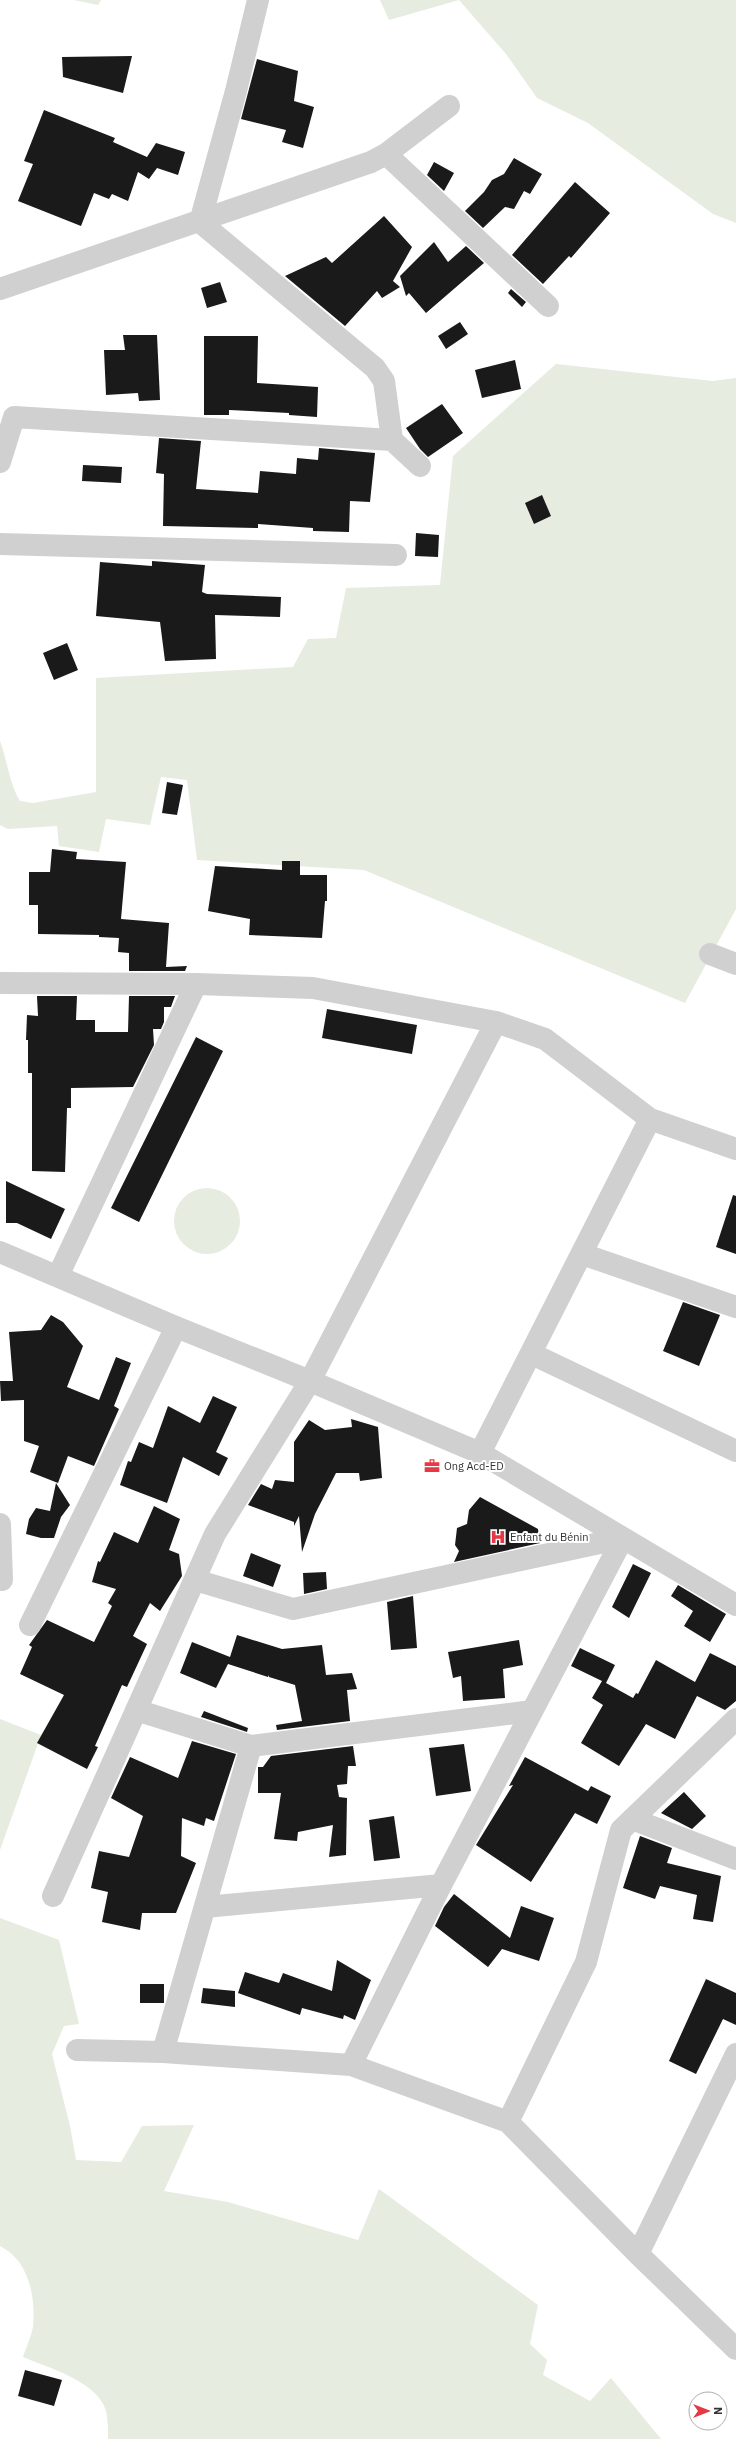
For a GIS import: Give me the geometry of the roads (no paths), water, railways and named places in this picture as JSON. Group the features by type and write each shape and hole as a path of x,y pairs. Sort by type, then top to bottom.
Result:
{"street":[{"path":"200,222 236,91 258,0"},
{"path":"0,289 200,222 371,162 386,154 449,106"},
{"path":"386,154 548,306"},
{"path":"200,222 375,368 384,381 392,440"},
{"path":"0,462 14,417 392,440 420,466"},
{"path":"0,544 396,555"},
{"path":"710,954 736,964"},
{"path":"0,983 196,984 313,988 496,1022 546,1039 650,1119 736,1149"},
{"path":"58,1276 196,984"},
{"path":"53,1896 215,1534 310,1381 496,1022"},
{"path":"480,1453 532,1354 650,1119"},
{"path":"0,1252 176,1328 310,1381 480,1453 736,1605"},
{"path":"582,1254 736,1307"},
{"path":"30,1625 176,1328"},
{"path":"532,1354 736,1451"},
{"path":"0,1524 2,1580"},
{"path":"195,1580 293,1609 623,1538"},
{"path":"351,2065 441,1885 623,1538"},
{"path":"136,1710 251,1746 532,1711"},
{"path":"508,2122 586,1962 621,1830 736,1719"},
{"path":"163,2052 251,1746"},
{"path":"632,1819 736,1859"},
{"path":"205,1907 441,1885"},
{"path":"77,2050 163,2052 351,2065 508,2122 638,2254 736,2349"},
{"path":"638,2254 736,2054"}],"place":[{"name":"Ong Acd-ED","path":"432,1466"},
{"name":"Enfant du Bénin","path":"498,1537"}]}
